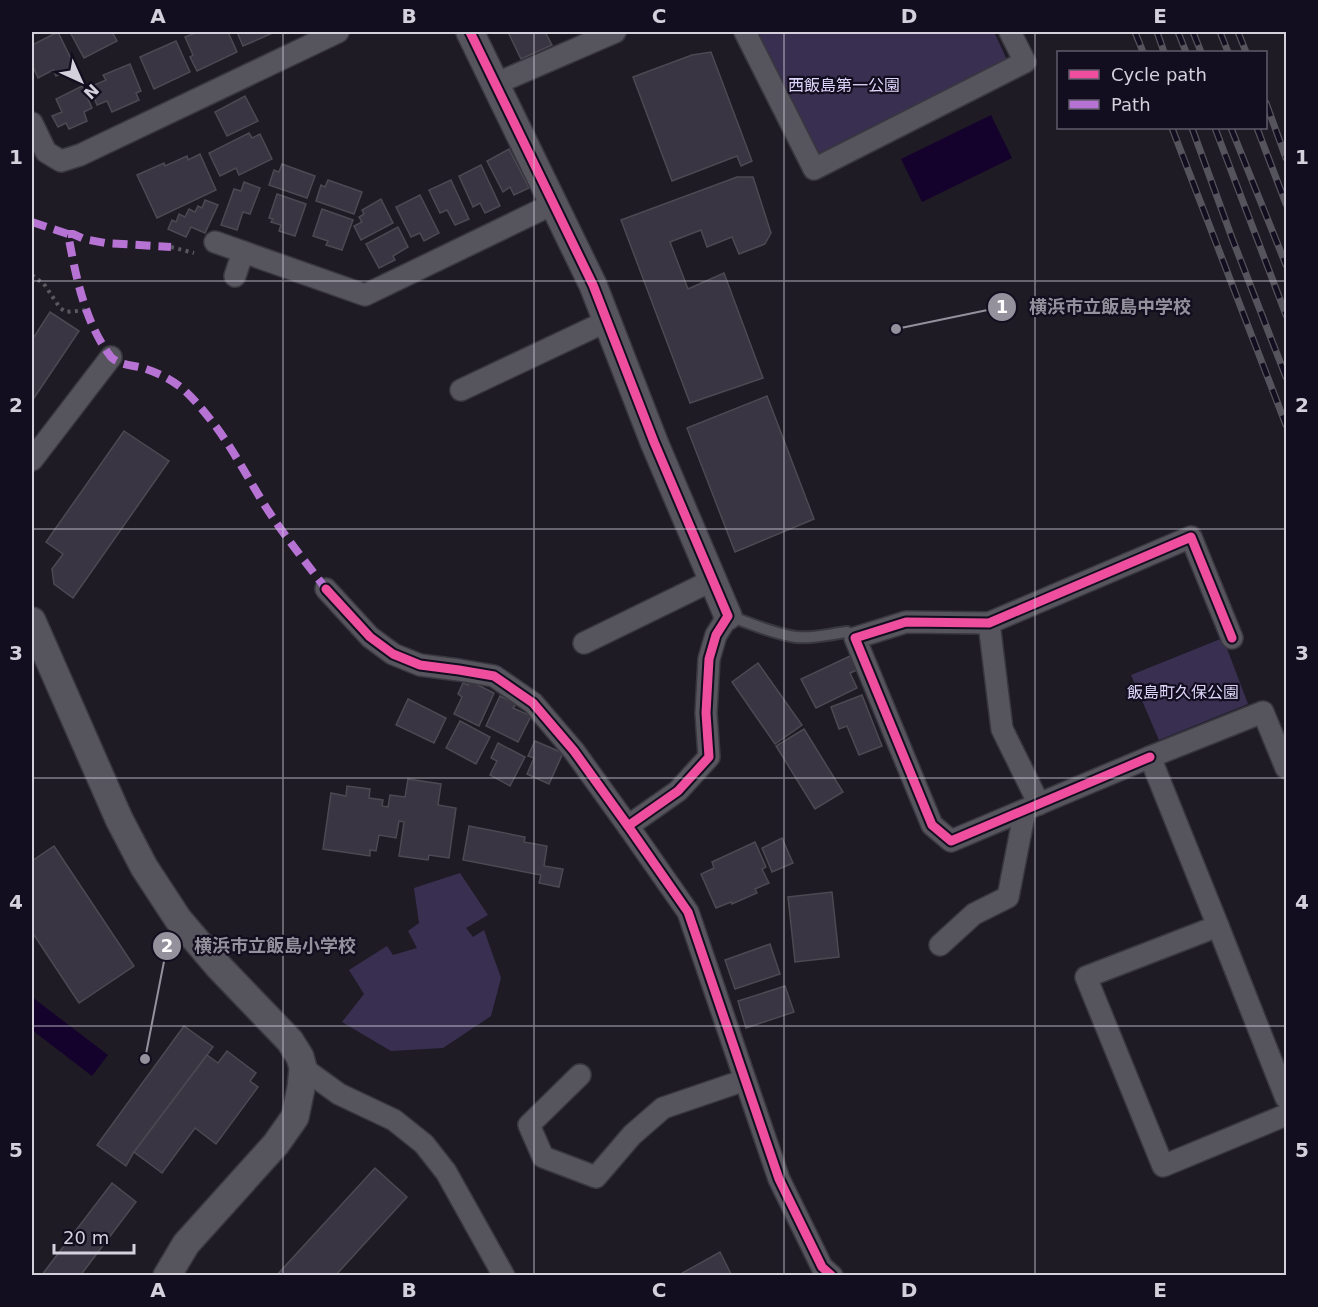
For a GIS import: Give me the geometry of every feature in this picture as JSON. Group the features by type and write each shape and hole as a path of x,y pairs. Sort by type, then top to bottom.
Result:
{"street":[{"path":"32,123 46,152 61,160 80,155 338,32"},
{"path":"470,32 593,285 654,442 728,616 716,635 709,659 706,713 709,757 678,791 628,826"},
{"path":"495,84 615,32"},
{"path":"745,32 814,169 1025,62 1010,32"},
{"path":"215,243 365,295 553,204"},
{"path":"235,276 243,252"},
{"path":"461,390 607,321"},
{"path":"32,460 111,357"},
{"path":"1232,638 1191,537 989,623 906,622 855,638 932,825 951,840 1263,712 1287,768"},
{"path":"584,644 713,579"},
{"path":"326,589 369,637 393,654 420,665 494,676 533,703 574,751 688,912 779,1179 822,1267 832,1275"},
{"path":"32,621 119,819 144,867 178,919 219,968 290,1041 300,1057 303,1068 295,1117 276,1144 186,1244 167,1275"},
{"path":"940,945 974,914 1008,897 1032,807 1002,729 989,623"},
{"path":"1150,757 1287,1098"},
{"path":"1218,926 1086,977 1163,1166 1287,1115"},
{"path":"303,1068 339,1094 394,1120 424,1144 446,1172 504,1275"},
{"path":"580,1075 529,1125 543,1157 596,1177 632,1135 663,1108 745,1080"}],"lane":[{"path":"728,616 781,634 798,637 847,632 855,638"}],"path":[{"path":"171,247 193,253"},
{"path":"32,275 44,284 60,308 66,312 87,310"}],"green space":[{"name":"西飯島第一公園","path":"757,32 994,32 1009,64 819,156"},
{"name":"飯島町久保公園","path":"1223,638 1248,704 1159,740 1131,675"},
{"path":"460,873 488,915 466,928 473,937 484,930 501,978 491,1016 443,1048 391,1051 342,1022 364,994 349,970 387,946 393,955 417,948 408,931 419,923 414,888"}],"shaded area":[{"path":"991,115 1012,158 922,202 901,159"},
{"path":"32,997 108,1055 92,1076 32,1030"}],"building":[{"path":"58,32 75,67 56,76 53,70 38,78 32,64 32,45"},
{"path":"70,32 112,32 117,41 84,58"},
{"path":"198,32 228,32 237,52 197,71 190,57 193,55 185,37"},
{"path":"237,32 275,32 243,46"},
{"path":"508,32 545,32 552,45 521,59"},
{"path":"176,41 190,72 154,89 140,57"},
{"path":"711,52 752,161 741,166 737,156 672,181 633,77 692,55"},
{"path":"130,64 141,91 136,93 139,100 112,112 107,101 97,105 90,87 106,80 103,75"},
{"path":"82,86 92,108 84,112 87,121 69,129 66,123 58,127 52,116 62,112 56,99"},
{"path":"245,96 258,121 227,136 215,112"},
{"path":"249,133 252,138 260,134 272,159 239,175 236,168 220,176 209,153"},
{"path":"509,149 529,188 514,195 510,187 503,192 487,161"},
{"path":"200,154 216,190 157,218 137,175 164,163 165,166 187,156 188,160"},
{"path":"282,164 315,176 307,198 269,185 274,170 279,172"},
{"path":"481,165 500,206 485,213 480,203 473,207 459,176"},
{"path":"737,177 753,177 771,233 765,244 739,254 732,237 707,247 701,230 670,242 688,289 724,273 763,378 690,403 621,220"},
{"path":"328,180 362,192 354,214 316,201 321,185 325,187"},
{"path":"451,180 469,219 455,225 447,210 440,213 429,190"},
{"path":"244,182 260,188 250,214 243,212 237,230 221,225 234,189 241,191"},
{"path":"277,194 306,204 295,236 279,231 281,225 271,222 273,219 269,218"},
{"path":"420,195 439,233 424,241 420,233 411,237 396,207"},
{"path":"381,199 393,223 361,240 354,226 362,222 359,217 364,214 362,210"},
{"path":"205,200 218,205 205,233 191,227 186,237 168,229 172,220 176,222 179,214 185,217 189,209 195,212 198,206 202,208"},
{"path":"322,209 353,220 342,250 326,245 328,241 313,236"},
{"path":"398,227 408,247 393,256 395,260 379,268 366,244"},
{"path":"50,312 79,331 32,401 32,340"},
{"path":"767,396 814,519 735,552 687,428"},
{"path":"124,431 169,461 73,598 54,584 52,569 63,554 46,542"},
{"path":"850,656 857,670 850,673 857,688 816,708 801,679"},
{"path":"758,663 802,725 775,744 732,682"},
{"path":"470,681 494,693 479,726 454,714 462,697 458,694 463,683 468,685"},
{"path":"862,695 882,746 859,755 847,726 839,729 831,707"},
{"path":"500,696 516,704 513,708 531,716 518,742 486,726"},
{"path":"408,699 446,718 434,743 396,725"},
{"path":"460,721 490,737 476,764 446,748"},
{"path":"804,729 843,792 815,809 776,746"},
{"path":"535,741 563,753 549,784 527,774 534,758 528,756"},
{"path":"498,743 525,757 510,786 490,775 497,761 491,758"},
{"path":"408,779 441,784 438,805 456,808 449,858 429,855 428,860 399,856 404,822 399,821 396,838 379,835 376,851 370,850 370,856 323,849 331,793 346,796 347,786 370,789 369,798 383,800 382,806 388,807 390,795 405,797"},
{"path":"469,826 525,837 524,842 547,846 544,866 563,869 559,887 539,883 541,875 463,860"},
{"path":"782,838 793,863 772,872 762,848"},
{"path":"755,842 766,867 762,869 769,883 755,889 757,893 716,908 701,874 714,868 712,862"},
{"path":"54,846 134,966 79,1003 32,932 32,861"},
{"path":"832,892 839,957 795,962 788,897"},
{"path":"770,944 780,974 735,989 725,960"},
{"path":"785,986 794,1012 746,1028 738,1001"},
{"path":"184,1026 213,1047 134,1152 126,1166 97,1145"},
{"path":"227,1051 256,1073 250,1081 258,1087 216,1144 195,1128 162,1173 134,1152 207,1055 218,1063"},
{"path":"375,1168 407,1197 335,1276 276,1276"},
{"path":"112,1183 136,1202 80,1276 41,1276"},
{"path":"720,1252 732,1276 677,1276"}],"railway":[{"path":"1135,32 1143,51"},
{"path":"1157,32 1164,51"},
{"path":"1178,32 1186,51"},
{"path":"1193,32 1201,51"},
{"path":"1220,32 1228,51"},
{"path":"1238,32 1246,51"},
{"path":"1267,106 1286,158"},
{"path":"1172,129 1286,425"},
{"path":"1192,129 1286,377"},
{"path":"1215,129 1286,315"},
{"path":"1231,129 1286,265"},
{"path":"1257,129 1286,204"}],"marked path":[{"path":"32,222 68,234 85,307 90,321 112,358 120,363 146,369 167,378 182,388 196,402 225,439 278,526 326,589"},
{"path":"68,234 105,243 171,247"}],"cycle path":[{"path":"470,32 593,285 654,442 728,616 716,635 709,659 706,713 709,757 678,791 628,826"},
{"path":"1150,757 951,841 932,825 855,638 906,622 989,623 1191,537 1232,638"},
{"path":"326,589 370,637 393,654 420,665 494,676 533,703 574,751 688,912 779,1179 822,1267 832,1276"}],"place":[{"name":"横浜市立飯島中学校","path":"896,329"},
{"name":"横浜市立飯島小学校","path":"145,1059"}]}
